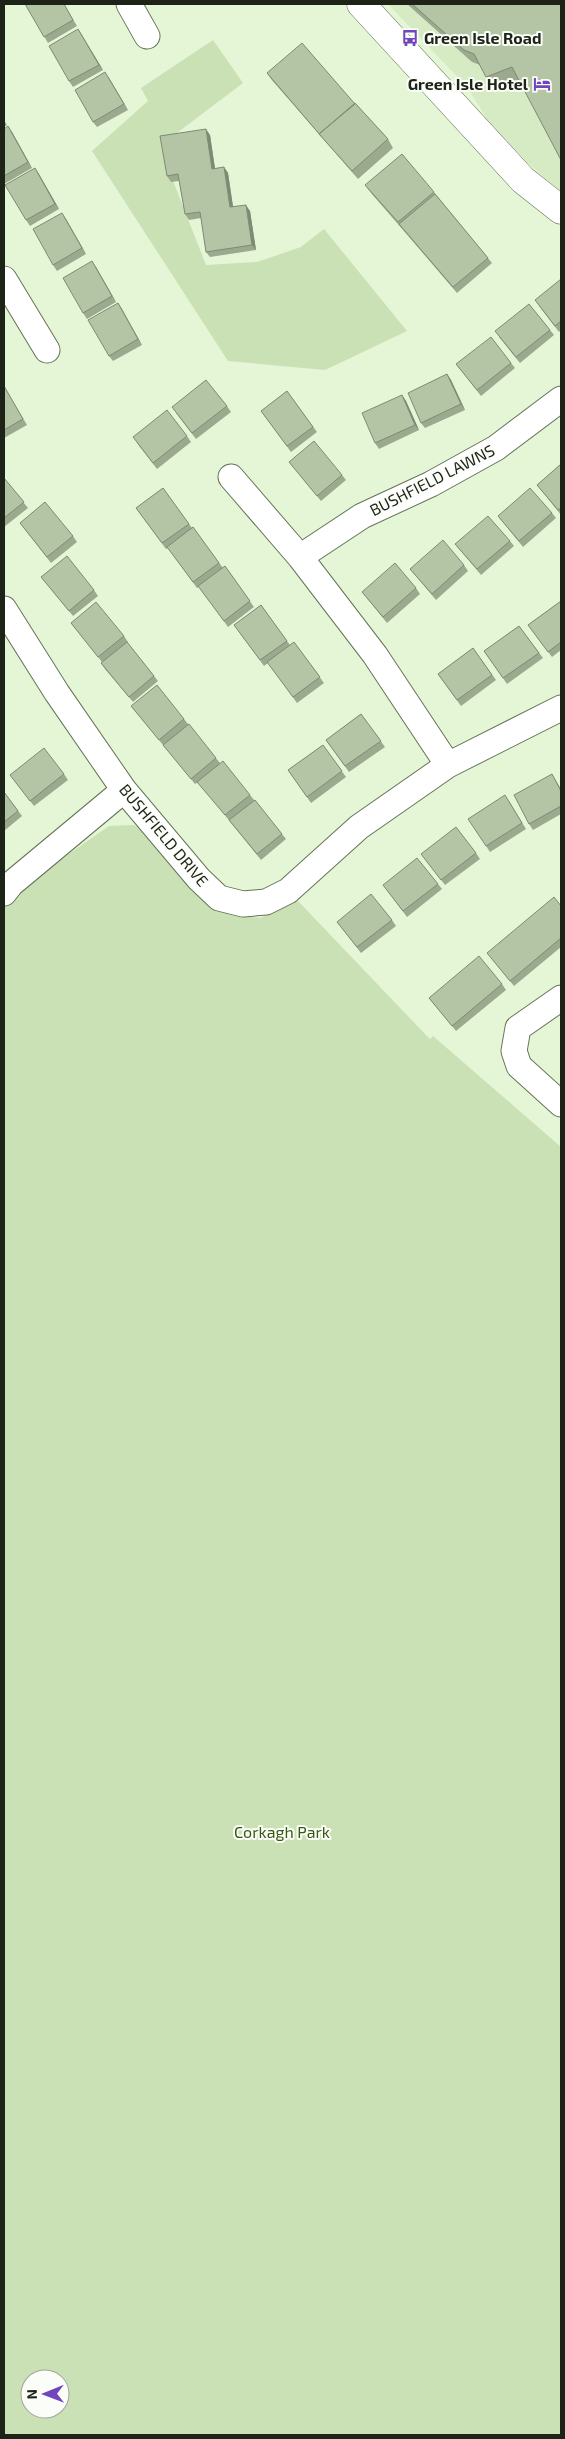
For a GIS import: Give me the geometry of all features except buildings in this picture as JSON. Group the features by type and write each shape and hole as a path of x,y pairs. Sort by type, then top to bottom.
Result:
{"street":[{"path":"129,4 148,36"},
{"path":"361,4 523,180 561,210"},
{"path":"4,279 46,350"},
{"name":"BUSHFIELD LAWNS","path":"300,557 362,516 431,484 496,448 561,399"},
{"path":"230,477 300,557 375,655 448,765"},
{"name":"BUSHFIELD DRIVE","path":"4,609 57,693 124,790 199,879 219,898 243,904 266,902 288,891 359,827 448,765 561,708"},
{"path":"4,893 11,884 124,790"},
{"path":"561,998 518,1028 514,1052 519,1066 561,1104"}],"shaded area":[{"name":"Green Isle Hotel","path":"388,4 561,4 561,192 527,162 487,119 467,87"}],"green space":[{"path":"213,40 243,83 169,139 170,173 206,265 257,262 301,247 324,229 407,331 325,370 228,361 92,151 148,101 141,88"},
{"name":"Corkagh Park","path":"134,825 145,831 205,901 233,914 260,918 298,901 430,1039 433,1036 561,1147 561,2435 4,2435 4,908 17,890 109,826"}],"place":[{"name":"Green Isle Road","path":"410,38"},
{"name":"Green Isle Hotel","path":"542,84"}]}
